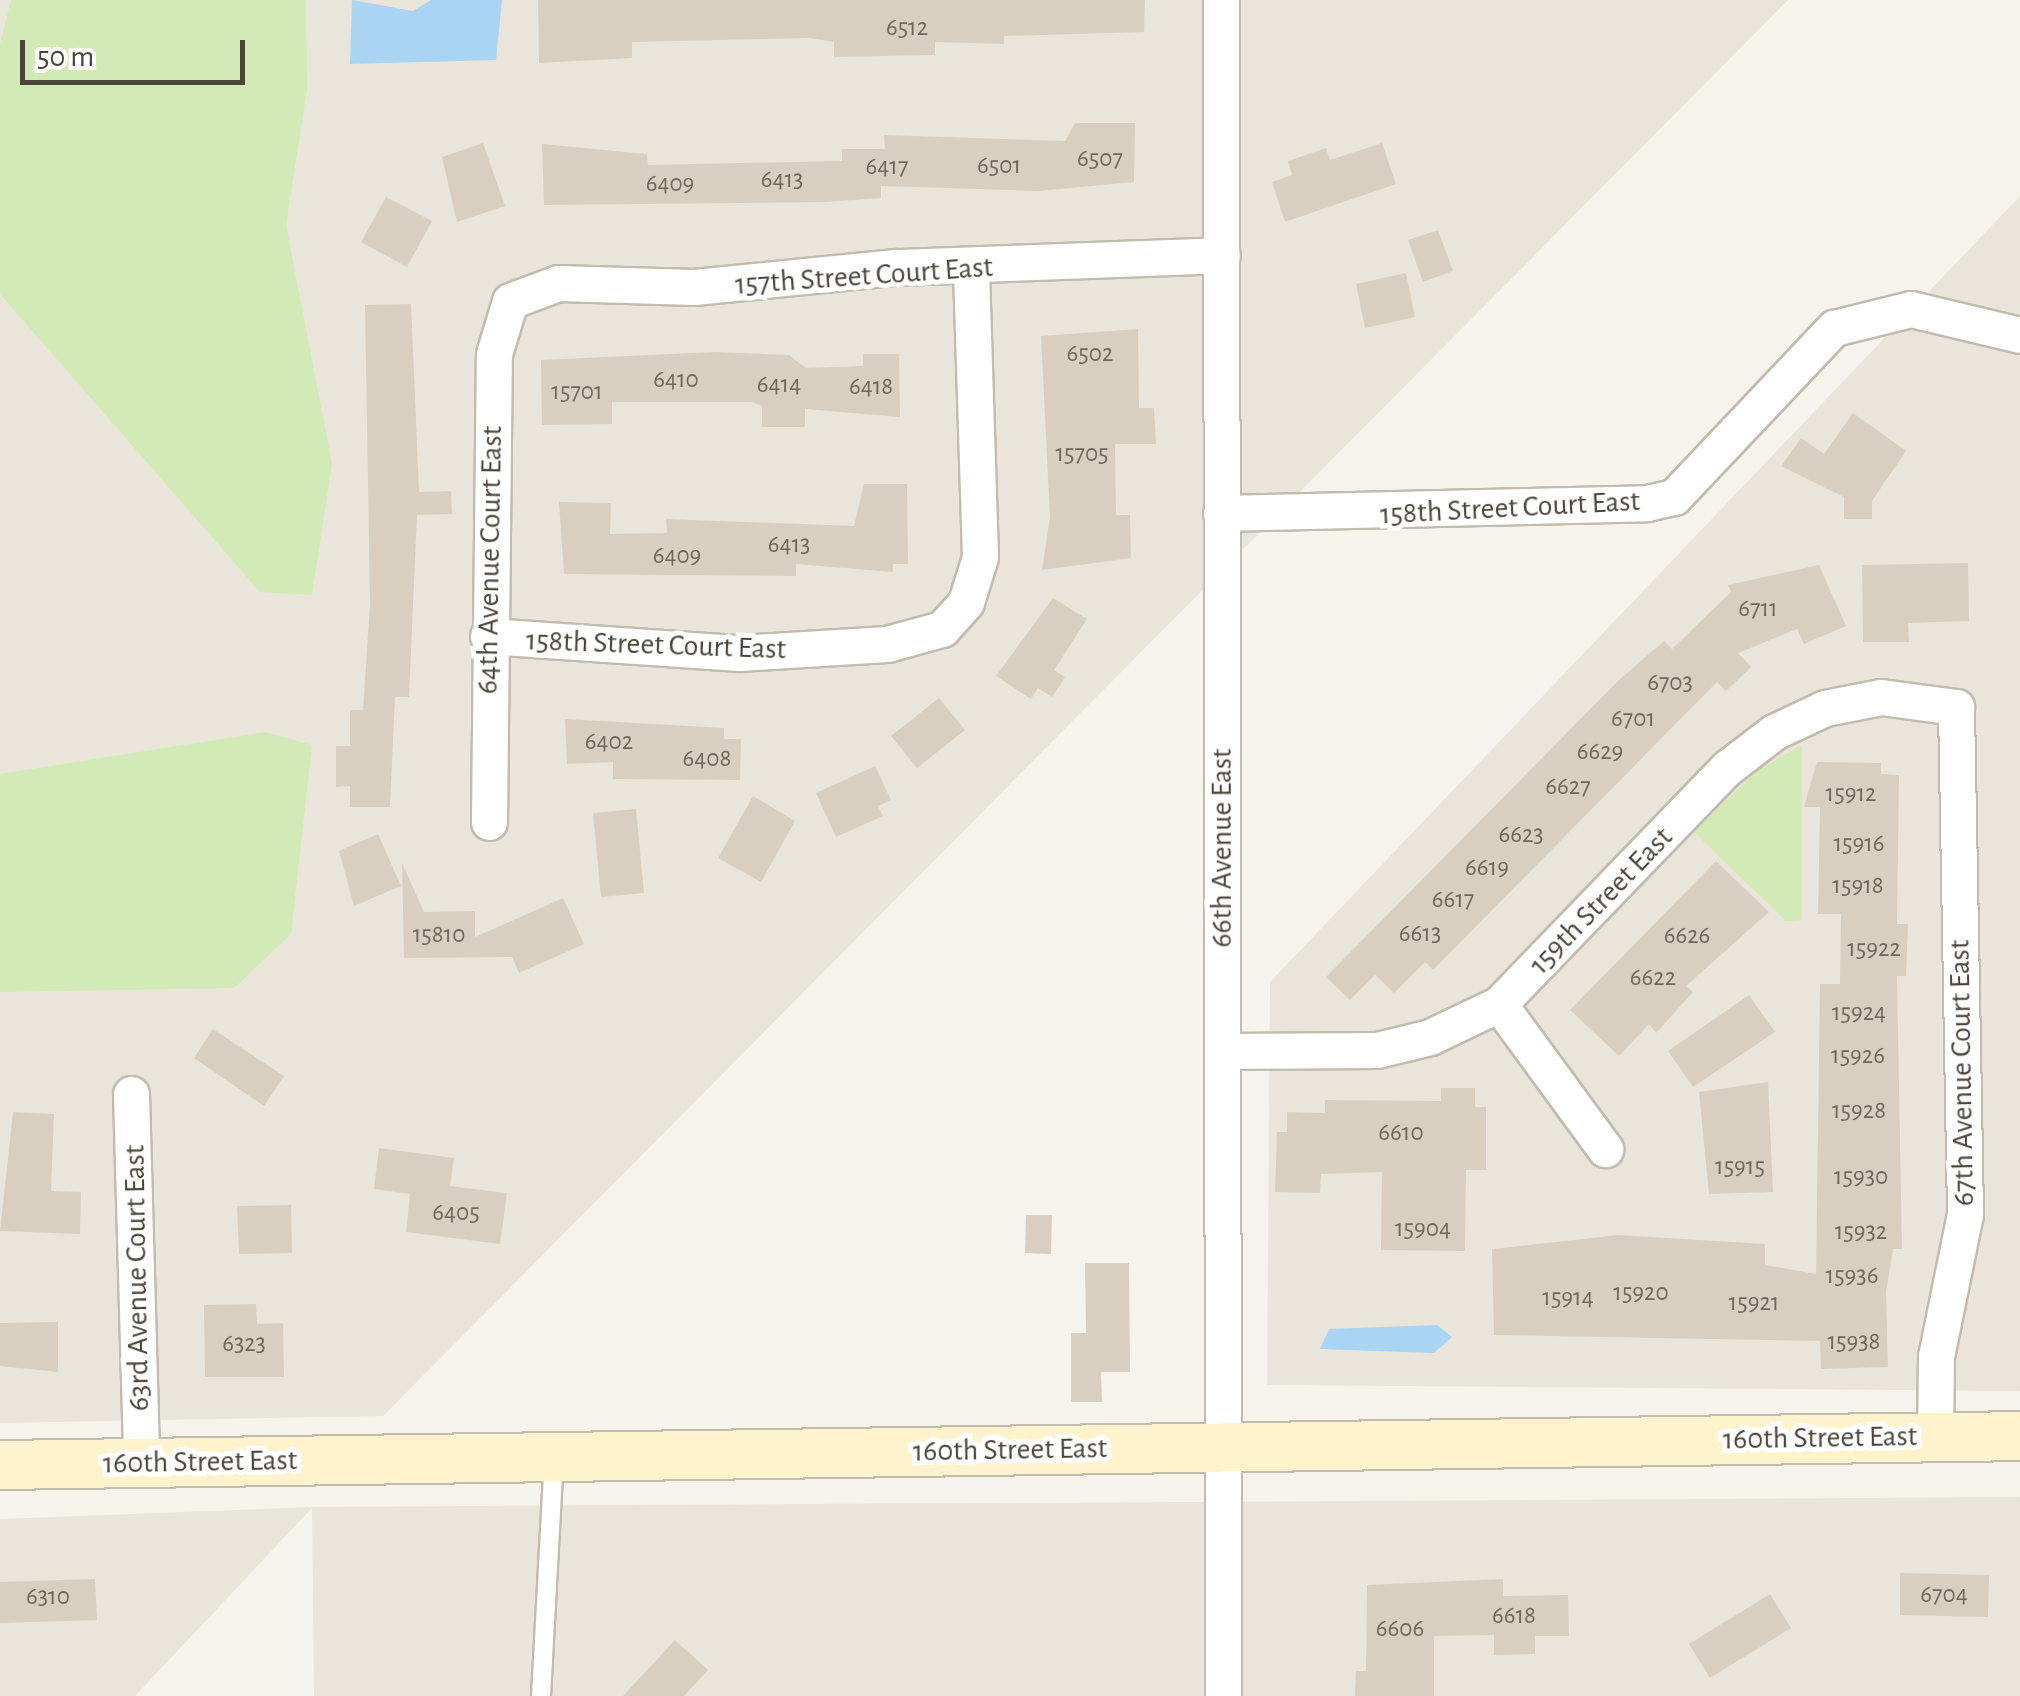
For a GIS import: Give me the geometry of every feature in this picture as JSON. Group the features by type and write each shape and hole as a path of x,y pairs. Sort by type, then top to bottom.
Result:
{"main road":[{"name":"160th Street East","path":"0,1464 2020,1436"}],"street":[{"name":"66th Avenue East","path":"1221,0 1223,1696"},
{"name":"157th Street Court East","path":"510,301 558,284 694,287 1222,255"},
{"name":"158th Street Court East","path":"488,636 739,653 887,644 942,629 966,602 980,557 971,268"},
{"name":"64th Avenue Court East","path":"489,822 494,354 510,301"},
{"name":"158th Street Court East","path":"1221,514 1647,504 1674,497 1791,366 1862,315 1910,309 2020,335"},
{"name":"159th Street East","path":"1222,1051 1376,1050 1499,1004 1727,768 1774,732 1825,708 1882,697 1956,707"},
{"name":"67th Avenue Court East","path":"1934,1437 1936,1356 1965,1214 1956,707"},
{"path":"1499,1004 1605,1149"},
{"name":"63rd Avenue Court East","path":"131,1094 141,1463"}],"lane":[{"path":"541,1696 554,1456"}],"shaded area":[{"path":"0,0 1788,0 383,1416 0,1423"},
{"path":"2020,196 2020,1391 1267,1385 1270,982"},
{"path":"2020,1497 2020,1696 314,1696 312,1508 135,1696 0,1696 0,1519 313,1507"}],"green space":[{"path":"11,0 306,0 307,89 286,225 332,464 312,595 260,592 0,294 0,44"},
{"path":"265,732 312,745 291,934 234,988 0,992 0,774"},
{"path":"1802,745 1802,920 1786,921 1694,832 1758,770"}],"water":[{"path":"352,0 413,11 431,0 502,0 496,60 350,64"},
{"path":"1437,1325 1452,1337 1434,1353 1320,1349 1329,1329"}],"building":[{"path":"538,0 1145,0 1144,32 1004,36 1004,44 935,42 935,55 834,57 834,42 809,38 632,42 632,58 539,63"},
{"path":"1075,123 1135,123 1134,182 1038,191 881,186 881,198 825,202 544,205 542,144 647,154 648,165 842,161 842,149 885,149 884,135 1065,141"},
{"path":"483,143 505,206 457,222 442,157"},
{"path":"1382,143 1396,184 1285,222 1272,182 1292,175 1288,161 1326,148 1330,160"},
{"path":"386,197 432,221 407,267 361,242"},
{"path":"1438,230 1453,271 1423,282 1408,240"},
{"path":"1406,273 1415,317 1365,328 1356,284"},
{"path":"411,304 419,492 451,491 452,514 417,515 409,697 395,697 390,807 350,807 350,786 336,787 336,746 350,746 350,710 363,710 370,604 365,305"},
{"path":"1138,329 1139,408 1154,408 1156,444 1115,444 1116,515 1130,515 1131,558 1042,570 1050,517 1041,336"},
{"path":"714,352 789,355 806,368 863,366 863,354 899,354 900,417 805,409 805,427 762,427 762,406 752,402 612,402 612,424 542,425 541,360"},
{"path":"1853,413 1906,451 1872,501 1872,519 1844,519 1844,497 1781,466 1801,438 1824,454"},
{"path":"864,484 907,484 908,564 893,564 893,572 796,564 796,576 564,574 559,502 611,503 610,534 667,533 666,519 854,526"},
{"path":"1968,563 1969,621 1908,623 1909,642 1863,642 1862,565"},
{"path":"1819,565 1846,626 1804,644 1797,629 1738,653 1751,667 1726,691 1717,682 1433,970 1425,962 1394,993 1375,975 1350,1000 1326,977 1620,679 1664,641 1672,649 1731,592 1728,585"},
{"path":"1053,598 1087,619 1054,670 1065,677 1052,697 1038,688 1031,699 996,676"},
{"path":"939,698 965,730 917,768 891,736"},
{"path":"565,719 724,728 724,739 741,739 740,780 613,779 613,762 567,764"},
{"path":"1817,762 1881,763 1881,774 1899,775 1897,924 1908,924 1906,976 1897,976 1902,1249 1893,1249 1886,1292 1888,1367 1821,1369 1820,1341 1494,1335 1492,1249 1618,1235 1765,1244 1765,1265 1816,1274 1820,984 1840,984 1841,914 1818,914 1820,807 1804,807"},
{"path":"875,766 891,800 878,806 883,816 836,837 816,793"},
{"path":"753,796 795,821 761,882 718,858"},
{"path":"636,809 644,893 601,897 593,813"},
{"path":"378,834 401,886 354,906 339,851"},
{"path":"1716,861 1769,912 1686,986 1693,992 1656,1033 1649,1024 1619,1056 1570,1010"},
{"path":"402,863 424,912 475,911 475,937 563,898 584,944 519,973 512,957 404,958"},
{"path":"1749,995 1775,1032 1693,1087 1668,1051"},
{"path":"213,1029 284,1076 264,1106 194,1058"},
{"path":"1768,1082 1773,1192 1709,1194 1699,1092"},
{"path":"1441,1088 1475,1088 1475,1107 1486,1107 1486,1170 1466,1170 1465,1251 1381,1250 1382,1172 1321,1174 1320,1193 1275,1192 1277,1132 1287,1132 1287,1112 1325,1113 1325,1100 1441,1101"},
{"path":"13,1112 54,1114 51,1191 81,1192 80,1234 0,1231"},
{"path":"379,1148 454,1158 450,1186 507,1193 500,1244 406,1232 410,1194 374,1189"},
{"path":"291,1205 292,1253 239,1254 237,1206"},
{"path":"1026,1215 1052,1215 1051,1254 1025,1253"},
{"path":"1085,1263 1129,1263 1130,1372 1101,1372 1102,1402 1071,1402 1071,1333 1086,1333"},
{"path":"256,1304 257,1324 283,1323 284,1377 205,1377 204,1305"},
{"path":"58,1322 58,1372 0,1366 0,1323"},
{"path":"1900,1573 1989,1575 1988,1617 1900,1615"},
{"path":"95,1579 97,1620 0,1623 0,1582"},
{"path":"1503,1579 1503,1596 1568,1595 1569,1636 1535,1636 1535,1654 1494,1655 1494,1635 1434,1636 1434,1696 1355,1696 1356,1671 1366,1671 1367,1585"},
{"path":"1770,1594 1791,1628 1710,1678 1689,1644"},
{"path":"675,1640 708,1670 684,1696 623,1696"}]}
